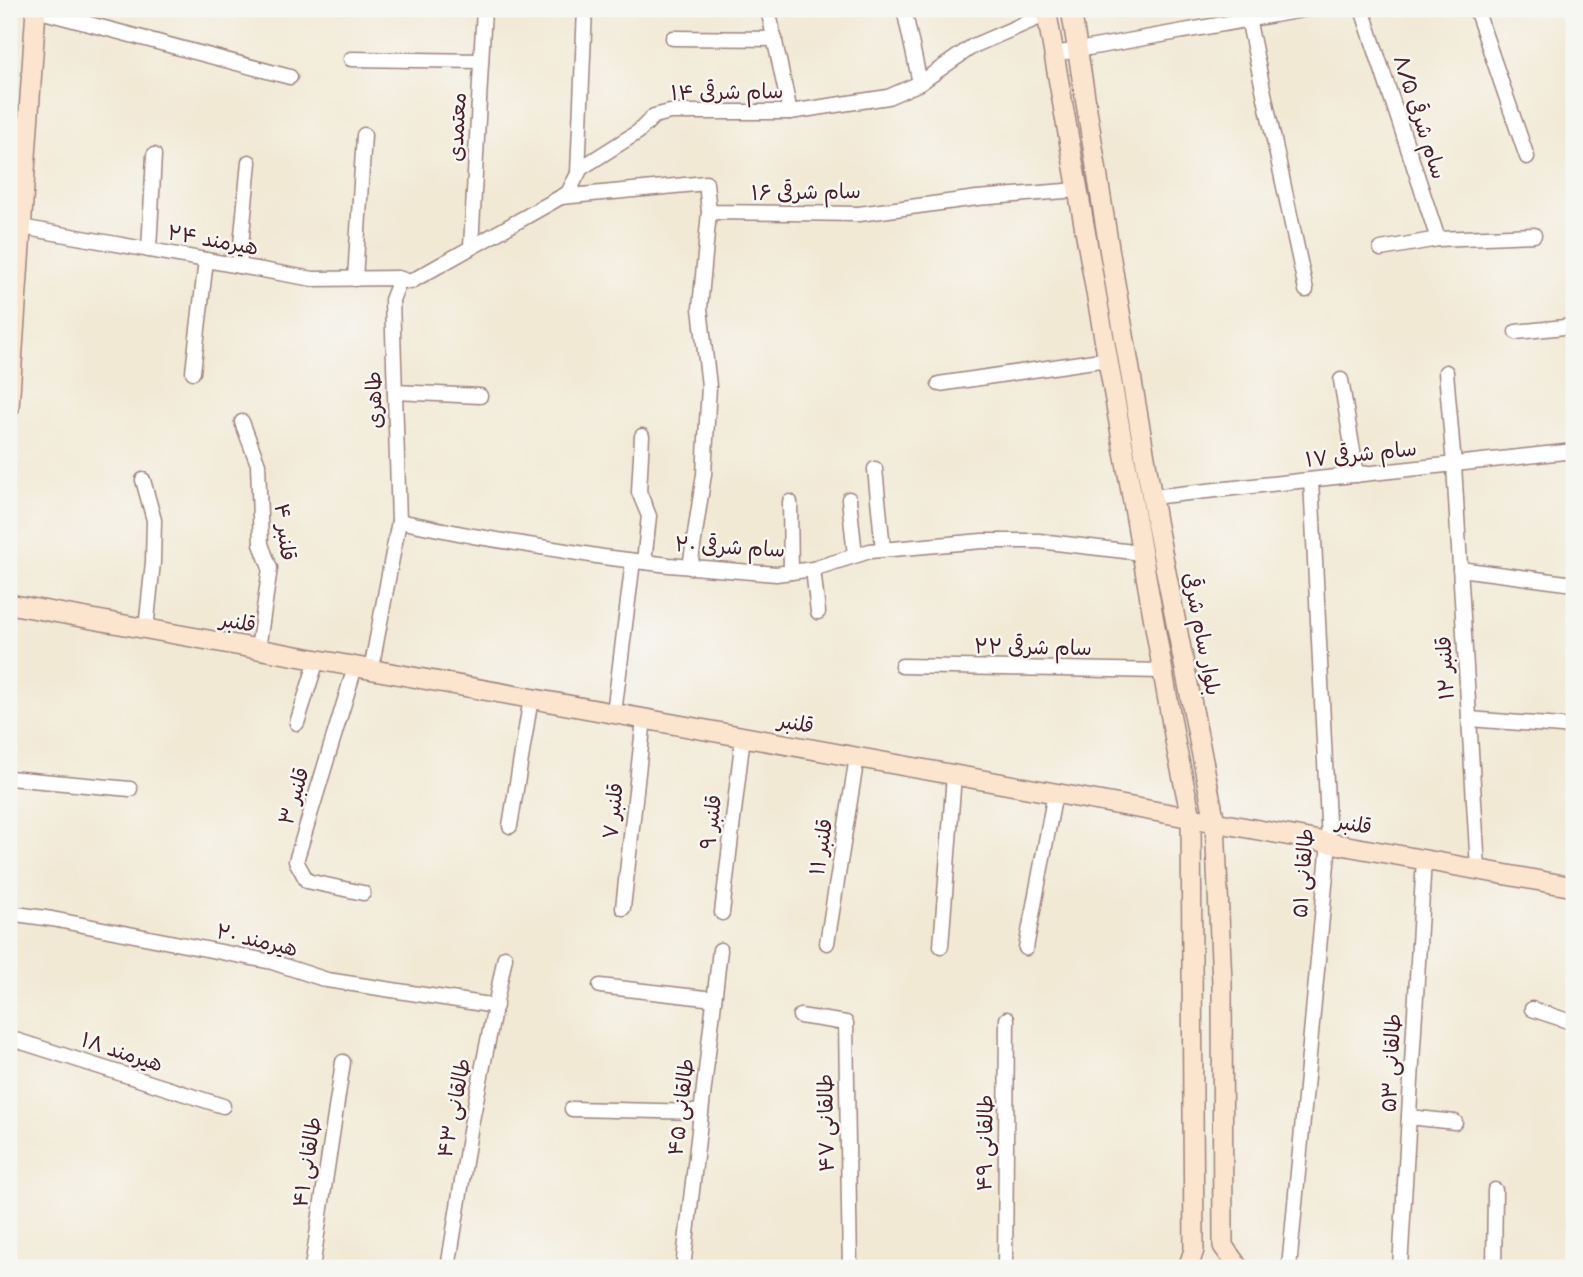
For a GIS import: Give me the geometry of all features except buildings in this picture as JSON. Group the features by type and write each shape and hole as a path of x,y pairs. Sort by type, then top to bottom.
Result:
{"street":[{"path":"9,408 11,344 36,9 289,77"},
{"name":"معتمدی","path":"471,247 484,9"},
{"path":"578,173 585,9"},
{"path":"768,9 790,112"},
{"path":"904,9 920,83"},
{"name":"بلوار سام شرقی","path":"1071,9 1152,497 1215,822 1222,983 1223,1246 1239,1268"},
{"path":"1055,54 1247,14 1308,9"},
{"name":"سام شرقی ۸/۵","path":"1362,9 1438,239"},
{"path":"1476,9 1527,157"},
{"path":"1047,11 1107,359 1191,817 1194,1250 1188,1268"},
{"name":"سام شرقی ۱۴","path":"400,279 410,282 568,193 581,168 638,132 654,116 670,112 790,112 888,97 920,83 972,46 1047,11"},
{"path":"1247,14 1306,290"},
{"path":"673,38 775,39"},
{"path":"351,59 481,61"},
{"path":"355,279 364,135"},
{"path":"149,250 153,155"},
{"path":"239,266 249,162"},
{"path":"561,197 706,183 709,212 700,308 709,386 704,474 690,567"},
{"name":"سام شرقی ۱۶","path":"709,212 859,214 977,198 1078,190"},
{"name":"هیرمند ۲۴","path":"21,227 313,279 400,279"},
{"path":"1381,249 1438,239 1534,235"},
{"path":"193,372 206,260"},
{"name":"طاهری","path":"363,668 399,521 392,300 400,279"},
{"path":"1516,332 1574,326"},
{"path":"939,384 1107,359"},
{"name":"قلنبر ۱۲","path":"1446,372 1478,869"},
{"path":"1341,380 1357,475"},
{"path":"395,392 480,396"},
{"name":"قلنبر ۴","path":"242,422 258,464 261,544 270,568 258,649"},
{"path":"614,713 649,516 639,492 642,436"},
{"name":"سام شرقی ۱۷","path":"1152,497 1574,452"},
{"path":"875,469 883,549"},
{"path":"143,480 154,520 146,629"},
{"name":"طالقانی ۵۱","path":"1289,1268 1329,842 1311,480"},
{"path":"849,499 855,555"},
{"path":"790,502 792,572"},
{"name":"سام شرقی ۲۰","path":"399,521 472,536 639,561 776,574 813,569 883,549 1013,540 1142,553"},
{"path":"813,569 818,612"},
{"path":"1460,569 1574,584"},
{"name":"قلنبر","path":"9,604 1574,887"},
{"path":"298,723 317,660"},
{"name":"سام شرقی ۲۲","path":"902,666 1163,671"},
{"name":"قلنبر ۳","path":"363,668 296,862 307,881 363,892"},
{"path":"510,826 531,698"},
{"name":"قلنبر ۷","path":"623,908 645,719"},
{"path":"1469,719 1574,727"},
{"name":"قلنبر ۹","path":"722,913 743,736"},
{"name":"قلنبر ۱۱","path":"827,943 858,757"},
{"path":"941,946 954,775"},
{"path":"9,778 131,789"},
{"path":"1026,948 1055,793"},
{"name":"طالقانی ۵۳","path":"1400,1268 1424,859"},
{"name":"هیرمند ۲۰","path":"9,913 272,962 327,980 496,1006"},
{"name":"طالقانی ۴۵","path":"683,1268 720,950"},
{"name":"طالقانی ۴۳","path":"449,1268 471,1125 505,957"},
{"path":"600,986 714,999"},
{"path":"1532,1010 1574,1023"},
{"name":"طالقانی ۴۷","path":"800,1016 846,1023 850,1268"},
{"name":"طالقانی ۴۹","path":"1005,1268 1007,1019"},
{"name":"هیرمند ۱۸","path":"9,1038 223,1106"},
{"name":"طالقانی ۴۱","path":"312,1268 343,1062"},
{"path":"572,1109 701,1112"},
{"path":"1409,1117 1455,1122"},
{"path":"1494,1268 1495,1190"},
{"path":"1573,1268 1574,1223"}]}
